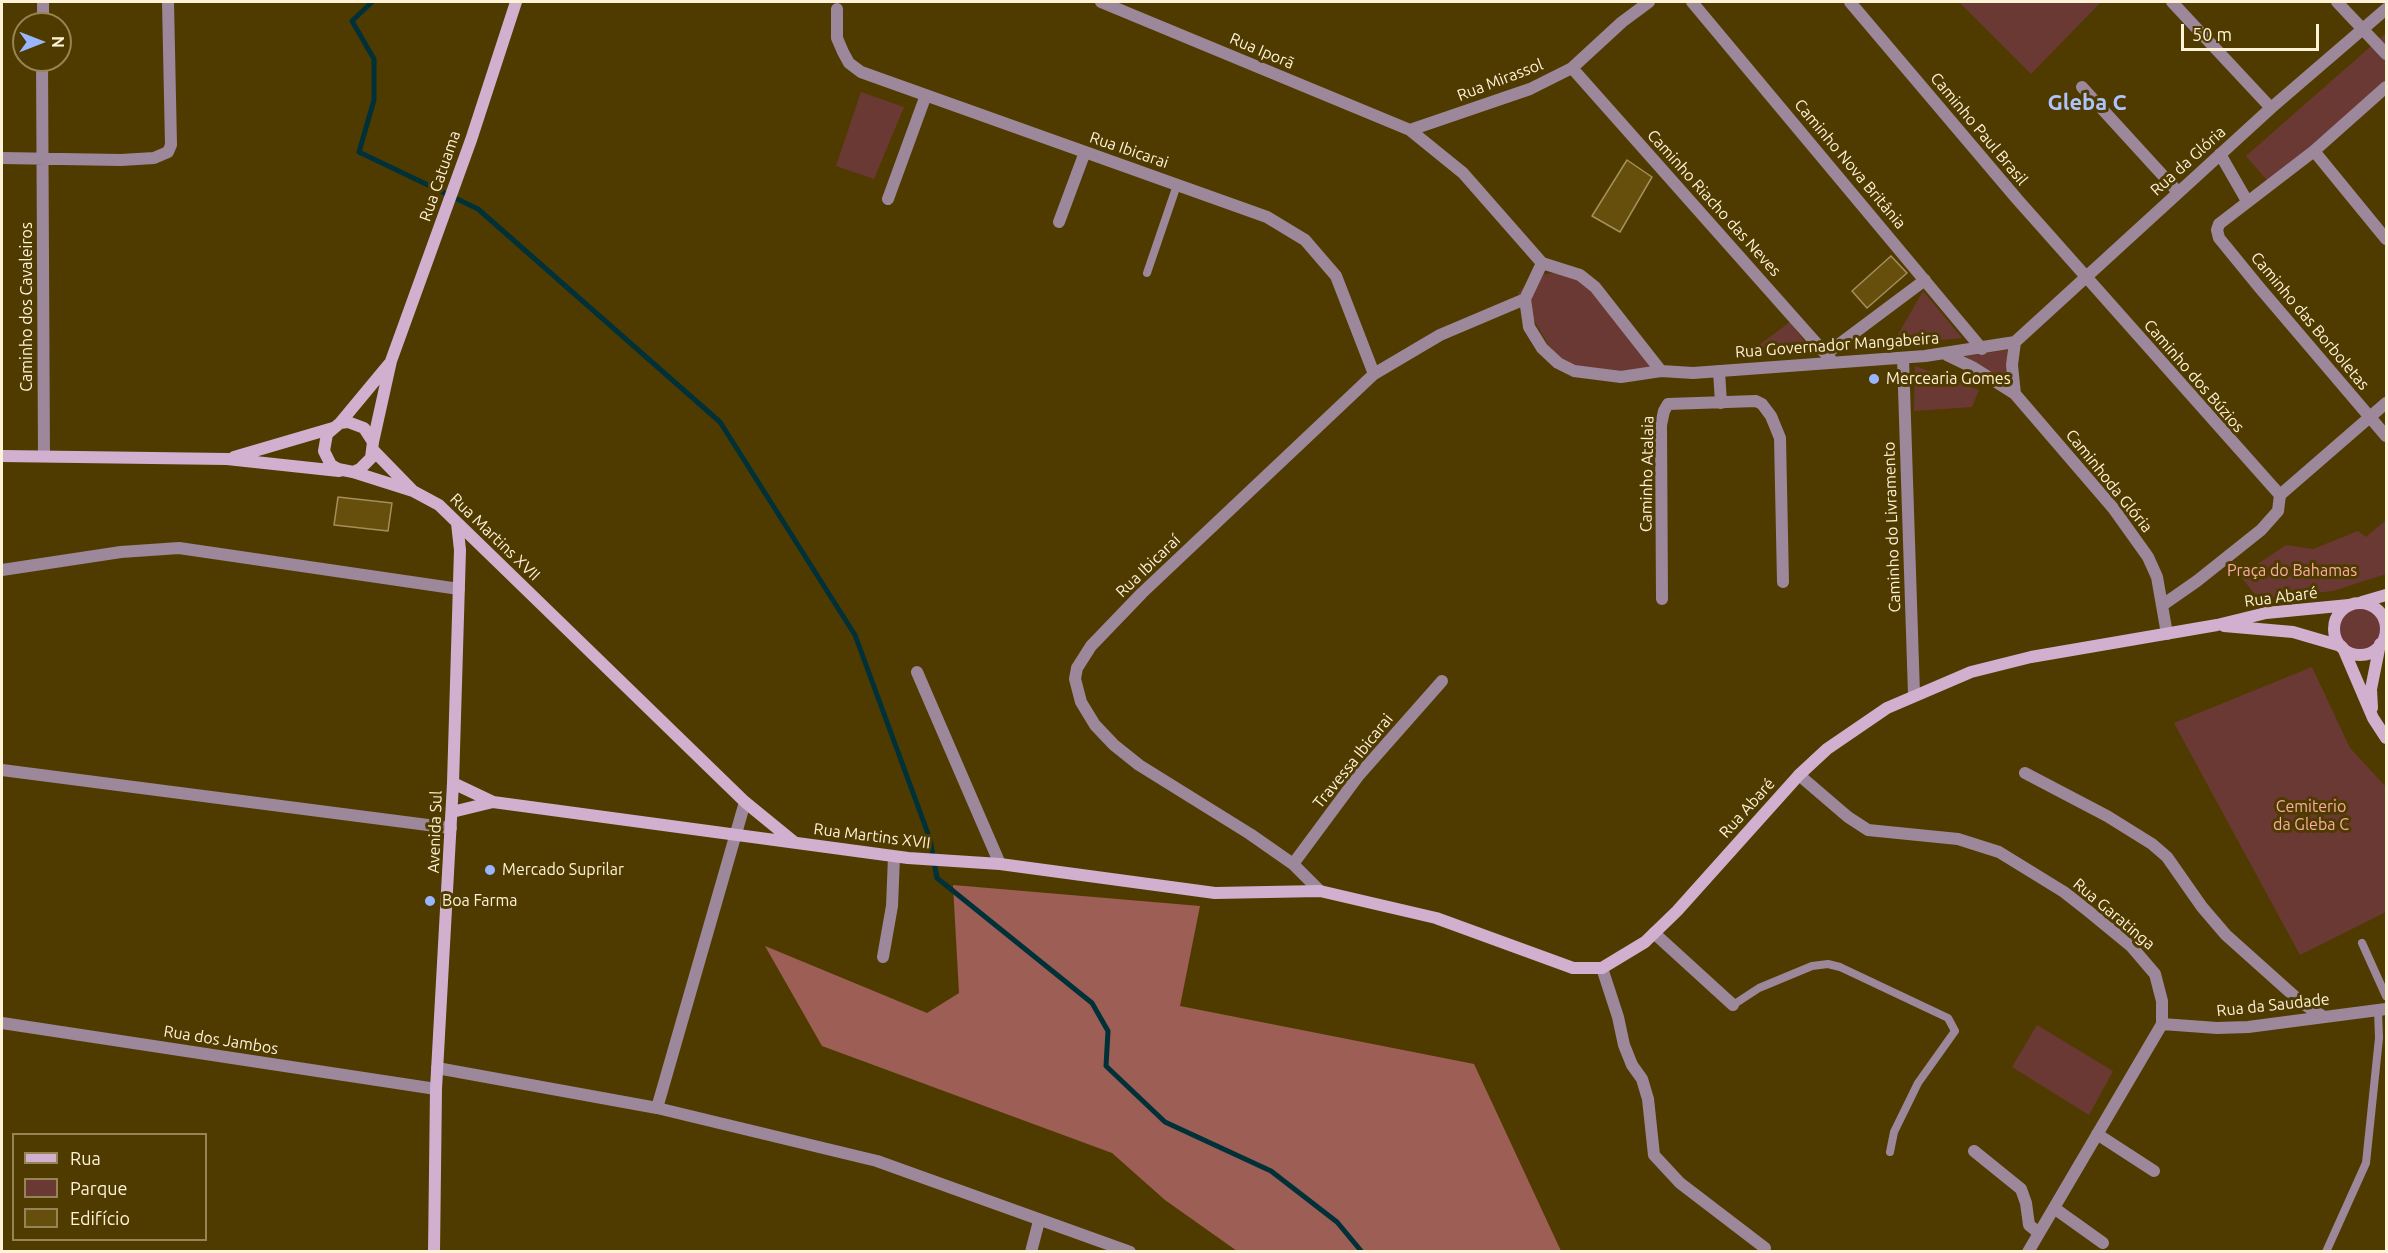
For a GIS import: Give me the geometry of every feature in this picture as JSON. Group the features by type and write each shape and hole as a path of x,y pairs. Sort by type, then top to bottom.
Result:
{"street":[{"path":"2,158 154,158 164,155 171,145 168,2"},
{"name":"Rua Catuama","path":"373,446 391,361 471,140 516,2"},
{"name":"Rua Iporã","path":"1101,2 1410,130"},
{"name":"Rua Mirassol","path":"1410,130 1530,89 1572,68 1649,2"},
{"name":"Caminho Nova Britânia","path":"1692,2 1982,349"},
{"name":"Caminho Paul Brasil","path":"1850,2 2085,276"},
{"path":"2172,2 2271,108"},
{"path":"2337,2 2386,54"},
{"name":"Rua Ibicarai","path":"837,9 837,38 849,63 861,72 1267,217 1305,240 1336,276 1374,374"},
{"name":"Rua da Glória","path":"2015,342 2271,108 2386,9"},
{"name":"Caminho Riacho das Neves","path":"1572,68 1829,357"},
{"name":"Caminho dos Cavaleiros","path":"42,72 44,456"},
{"path":"2082,87 2178,192"},
{"path":"2220,154 2247,201 2314,151 2386,87"},
{"path":"888,199 926,95"},
{"path":"1410,130 1463,173 1542,263 1580,275 1591,283 1661,371"},
{"path":"2314,151 2386,239"},
{"path":"1059,222 1085,152"},
{"name":"Caminho das Borboletas","path":"2247,201 2219,224 2219,238 2386,436"},
{"path":"1525,299 1542,263"},
{"name":"Caminho dos Búzios","path":"2085,276 2280,495"},
{"path":"1829,357 1925,280"},
{"name":"Rua Governador Mangabeira","path":"1525,299 1525,314 1533,337 1563,366 1574,371 1602,376 1639,376 1661,371 1719,370 1829,357 1903,358 1982,349 2015,342"},
{"name":"Rua Ibicaraí","path":"1320,891 1293,864 1250,834 1139,765 1114,745 1088,714 1075,679 1083,657 1105,630 1374,374 1440,334 1525,299"},
{"path":"2015,342 2012,365 2015,394"},
{"name":"Caminhoda Glória","path":"1946,354 1974,368 2015,394 2114,508 2148,557 2157,577 2164,604 2167,634"},
{"name":"Caminho do Livramento","path":"1903,358 1914,694"},
{"name":"Rua Catuama","path":"336,426 391,361"},
{"path":"1719,370 1721,403 1760,402 1776,425 1781,456 1783,582"},
{"name":"Caminho Atalaia","path":"1662,598 1661,425 1664,411 1668,404 1721,403"},
{"path":"2164,604 2198,582 2261,530 2278,511 2280,495 2386,403"},
{"path":"2,456 227,459 349,472 366,464 373,446 370,434 357,423 336,426 227,459"},
{"path":"336,426 324,442 324,451 331,465 349,472"},
{"name":"Rua Martins XVII","path":"373,446 413,491"},
{"name":"Rua Martins XVII","path":"349,472 413,491 439,505 745,802 795,843 894,857 1000,864 1215,893 1320,891"},
{"name":"Avenida Sul","path":"434,1251 436,1089 453,783 460,550 457,523"},
{"path":"2,570 121,552 179,548 459,589"},
{"name":"Rua Abaré","path":"1320,891 1436,918 1574,968 1602,968 1632,952 1654,933 1799,775 1846,734 1914,694 1971,672 2031,657 2217,625 2266,613 2354,604 2386,595"},
{"path":"2373,718 2371,689 2385,630 2383,618 2376,608 2354,604 2343,609 2335,623 2336,639 2342,647 2373,718 2386,738"},
{"name":"Rua Abaré","path":"2217,625 2293,632 2342,647"},
{"path":"2342,647 2353,653 2364,654 2383,641"},
{"path":"918,672 1000,864"},
{"name":"Travessa Ibicarai","path":"1293,864 1359,775 1442,681"},
{"path":"2,770 451,828"},
{"path":"2025,773 2107,816 2152,844 2167,857 2202,907 2226,934 2295,997 2324,1017"},
{"name":"Rua Garatinga","path":"1799,775 1848,817 1868,830 1958,839 1978,844 1999,852 2064,892 2146,962 2159,985 2162,1024"},
{"path":"453,783 493,802 795,843"},
{"path":"452,812 493,802"},
{"path":"657,1108 745,802"},
{"path":"883,957 892,906 894,857"},
{"path":"1654,933 1733,1005"},
{"path":"1602,968 1618,1017 1624,1045 1632,1065 1642,1079 1648,1099 1654,1155 1680,1183 1765,1248"},
{"name":"Rua da Saudade","path":"2162,1024 2238,1027 2382,1010"},
{"name":"Rua dos Jambos","path":"2,1023 436,1089"},
{"path":"2028,1251 2162,1024"},
{"path":"437,1068 657,1108 877,1161 1039,1221 1130,1251"},
{"path":"2097,1134 2154,1171"},
{"path":"1974,1151 2021,1189 2026,1203 2029,1225 2039,1233"},
{"path":"2054,1208 2103,1243"},
{"path":"1031,1251 1039,1221"}],"lane":[{"path":"1147,273 1177,185"},
{"path":"2362,943 2386,996"},
{"path":"1733,1005 1759,988 1812,966 1828,964 1840,967 1948,1018 1955,1031 1917,1083 1894,1132 1890,1152"},
{"path":"2326,1251 2366,1163 2382,1010"}],"green space":[{"path":"1959,2 2101,2 2031,74"},
{"path":"2386,33 2386,81 2271,185 2246,156"},
{"path":"861,92 904,107 874,179 836,166"},
{"path":"1558,272 1578,276 1667,375 1582,371 1565,364 1548,344 1518,293 1535,276"},
{"path":"1923,291 1962,338 1892,345"},
{"path":"1790,322 1810,349 1751,351"},
{"path":"2007,350 2009,386 1965,356"},
{"path":"1915,366 1979,390 1972,407 1914,411"},
{"name":"Praça do Bahamas","path":"2386,520 2386,574 2333,591 2259,599 2240,576 2286,545 2313,549 2358,531 2366,537"},
{"path":"2361,606 2370,607 2378,612 2383,620 2383,638 2378,646 2370,651 2361,652 2352,651 2344,646 2339,638 2338,629 2339,620 2344,612 2352,607"},
{"name":"Cemiterio da Gleba C","path":"2312,667 2350,748 2386,787 2386,912 2300,955 2174,723"},
{"path":"2037,1025 2113,1071 2089,1115 2012,1067"}],"shaded area":[{"path":"953,885 1200,906 1180,1006 1474,1064 1561,1251 1237,1251 1165,1200 1112,1153 822,1046 765,946 927,1013 959,993"}],"building":[{"path":"1627,160 1652,177 1620,232 1592,216"},
{"path":"1891,256 1907,273 1867,308 1852,291"},
{"path":"338,497 392,503 388,531 334,525"}],"waterway":[{"path":"372,2 352,21 374,59 374,100 359,152 478,209 720,422 855,635 930,839 937,878 1092,1003 1108,1031 1106,1066 1165,1122 1271,1171 1337,1222 1362,1252"}],"place":[{"name":"Mercearia Gomes","path":"1874,379"},
{"name":"Mercado Suprilar","path":"490,870"},
{"name":"Boa Farma","path":"430,901"}],"district":[{"name":"Gleba C","path":"2087,103"}]}
